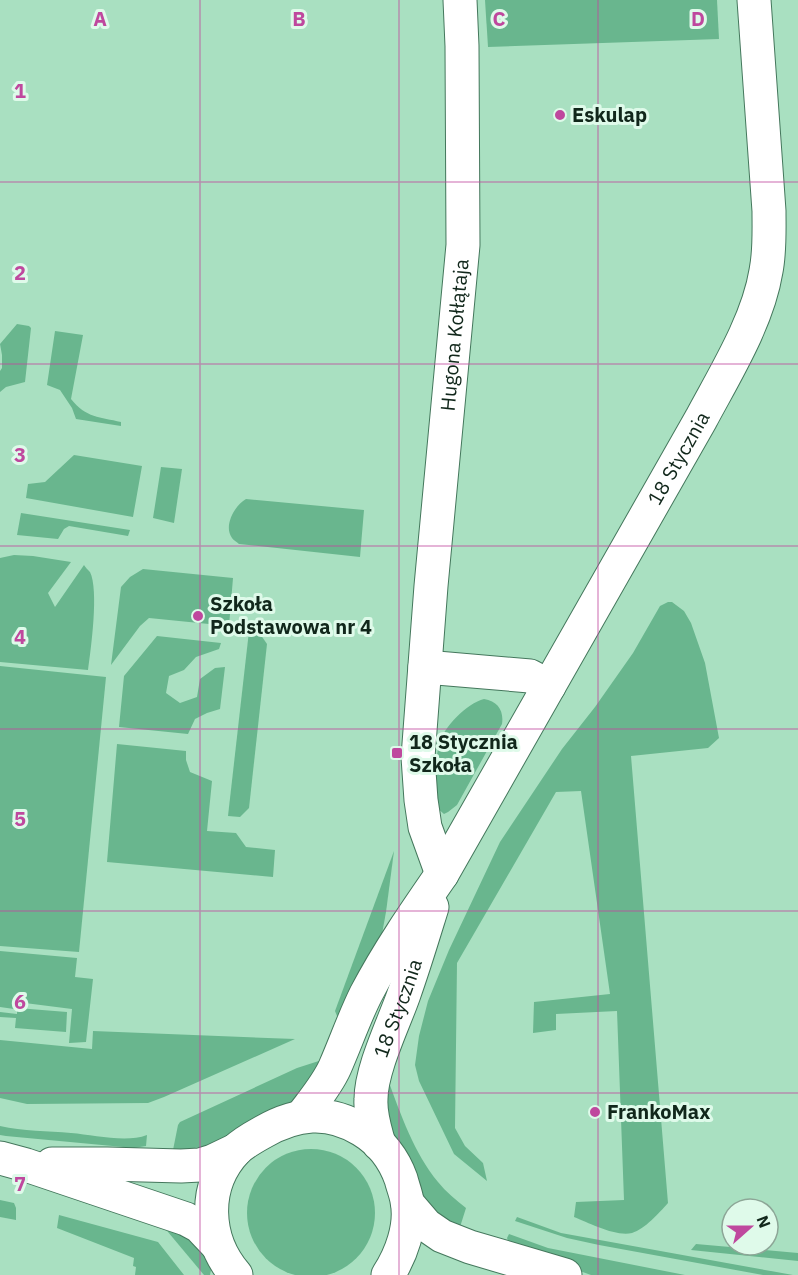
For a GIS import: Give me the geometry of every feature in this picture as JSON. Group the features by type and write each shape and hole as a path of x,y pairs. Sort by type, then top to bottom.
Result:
{"main road":[{"name":"Hugona Kołłątaja","path":"442,873 426,827 421,800 418,757 432,574 463,245 460,0"},
{"name":"18 Stycznia","path":"302,1116 332,1073 353,1021 380,968 442,873 701,419 732,362 759,300 767,263 769,211 754,0"},
{"path":"425,667 530,676 549,686"},
{"name":"18 Stycznia","path":"379,1144 371,1116 370,1096 374,1077 405,993 442,873"},
{"path":"13,1162 200,1165 236,1150 277,1124 302,1116 320,1115 339,1119 353,1125 379,1144 398,1172 408,1204 405,1238 396,1262 388,1275"},
{"path":"236,1150 223,1168 211,1204 211,1222 218,1245 222,1256 236,1275"},
{"path":"13,1162 186,1219 199,1226 218,1245"},
{"path":"408,1204 426,1225 442,1236 470,1247 565,1275"}],"green space":[{"path":"485,0 717,0 719,39 488,47"},
{"path":"17,324 31,328 25,382 6,387 0,392 2,355 0,344"},
{"path":"55,331 83,335 71,399 82,410 100,418 121,422 121,426 76,419 72,408 60,390 47,385"},
{"path":"74,455 142,466 133,517 26,498 28,484 45,482"},
{"path":"161,467 182,469 174,523 153,518"},
{"path":"246,499 364,510 360,557 239,544 233,539 229,528 231,516"},
{"path":"21,513 130,530 128,536 69,526 64,529 58,539 17,535"},
{"path":"14,555 71,562 48,593 55,607 84,565 90,572 93,581 94,605 88,670 0,662 0,558"},
{"path":"143,569 233,578 229,626 149,618 140,626 111,665 121,587 130,577"},
{"path":"672,602 684,611 691,623 705,663 719,738 708,748 631,756 668,1203 642,1228 626,1234 603,1229 574,1217 576,1202 624,1200 617,1011 556,1014 556,1030 533,1033 534,1002 610,994 581,791 556,792 457,963 455,1128 465,1146 483,1163 487,1181 454,1154 419,1081 415,1065 419,1036 428,1001 449,950 500,842 562,749 633,653 660,606"},
{"path":"249,631 258,631 267,644 249,808 240,817 228,816"},
{"path":"157,636 221,643 219,649 196,657 184,670 169,676 166,693 180,703 197,697 200,679 215,668 225,667 220,709 195,719 188,734 119,727 124,676"},
{"path":"0,666 106,677 79,952 0,946"},
{"path":"484,699 499,707 502,724 457,805 444,814 433,801 441,738 457,717 470,705"},
{"path":"117,744 186,751 190,772 212,781 207,831 236,833 246,847 275,850 273,877 107,862"},
{"path":"394,851 382,934 339,1021 335,1011"},
{"path":"0,951 77,958 75,977 93,979 86,1042 69,1043 72,1009 17,1002 14,1009 0,1007"},
{"path":"17,1008 67,1012 66,1032 15,1028 16,1018 0,1017 0,1012 17,1014"},
{"path":"93,1031 295,1039 148,1103 27,1104 0,1098 0,1040 92,1049"},
{"path":"325,1059 294,1101 265,1113 211,1145 173,1150 180,1122 297,1068"},
{"path":"388,1080 409,1133 429,1171 451,1196 466,1208 460,1227 445,1221 431,1206 423,1195 413,1167 396,1142 387,1121"},
{"path":"0,1126 110,1138 147,1135 146,1146 134,1148 6,1136 0,1135"},
{"path":"311,1149 336,1154 357,1167 370,1188 375,1213 370,1238 357,1259 336,1272 311,1277 286,1272 265,1259 252,1238 247,1213 252,1188 265,1167 286,1154"},
{"path":"0,1200 14,1203 16,1220 0,1217"},
{"path":"59,1215 158,1242 184,1275 135,1275 134,1258 57,1228"},
{"path":"517,1217 561,1233 793,1275 763,1275 599,1245 567,1238 515,1221"},
{"path":"163,1226 192,1238 212,1265 210,1275 204,1275"},
{"path":"509,1234 548,1248 685,1275 591,1275 510,1246 507,1238"},
{"path":"696,1244 720,1246 720,1253 691,1250"},
{"path":"780,1251 798,1253 798,1261 759,1257 780,1257"}],"place":[{"name":"Eskulap","path":"560,115"},
{"name":"Szkoła Podstawowa nr 4","path":"198,616"},
{"name":"18 Stycznia Szkoła","path":"397,753"},
{"name":"FrankoMax","path":"595,1112"}]}
